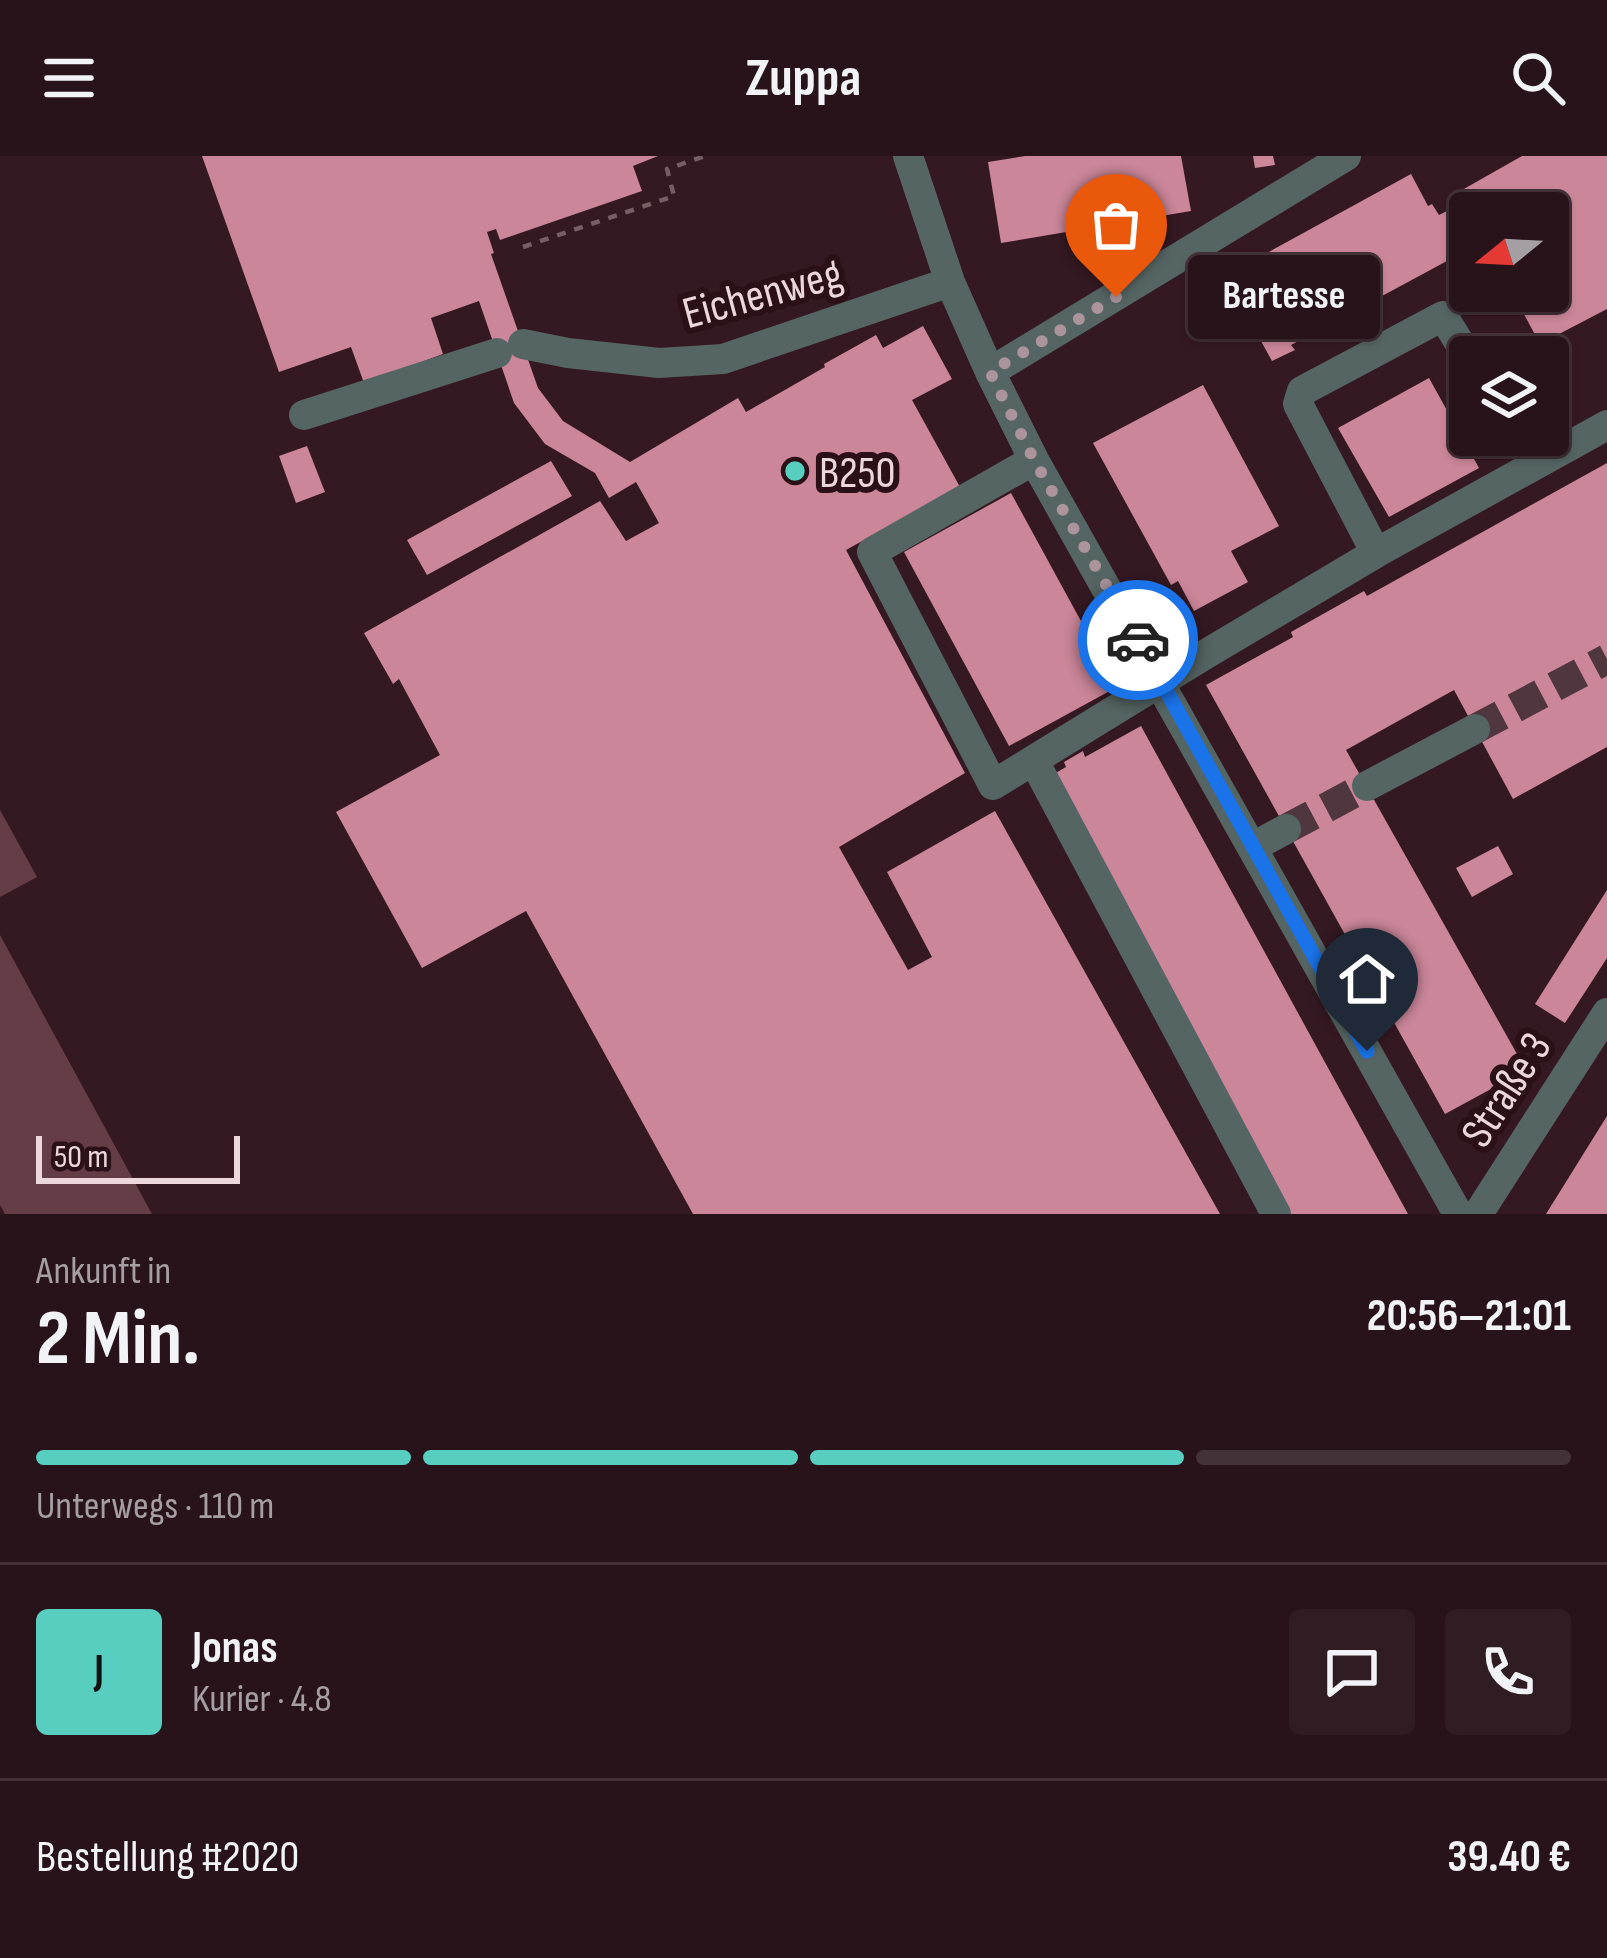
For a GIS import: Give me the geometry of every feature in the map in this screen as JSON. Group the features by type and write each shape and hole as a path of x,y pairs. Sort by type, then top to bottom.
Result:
{"lane":[{"path":"908,156 950,282 1034,460 1457,1214"},
{"path":"990,372 1344,156"},
{"name":"Eichenweg","path":"304,416 510,349 659,363 723,358 950,282"},
{"path":"1376,554 1298,404 1302,391 1443,316 1455,336"},
{"path":"1034,460 872,552 993,785 1376,554 1607,425"},
{"path":"1530,456 1535,464"},
{"path":"1366,786 1475,729"},
{"path":"1034,761 1276,1214"},
{"path":"1253,847 1286,829"},
{"name":"Straße 3","path":"1478,1214 1607,1013"}],"path":[{"path":"523,247 674,196 667,169 705,156"}],"shaded area":[{"path":"0,810 37,877 0,897"},
{"path":"0,935 152,1214 5,1214 0,1205"}],"building":[{"path":"202,156 658,156 633,166 642,191 500,240 496,229 487,232 538,388 563,421 630,462 738,398 746,412 876,335 883,348 923,326 952,379 912,400 960,487 846,550 965,773 839,847 908,970 932,957 887,872 995,811 1220,1214 693,1214 526,911 422,968 336,812 440,755 399,679 393,684 364,633 600,501 626,541 659,523 636,482 609,498 595,473 545,444 514,403 479,301 431,318 443,354 364,383 351,347 279,372"},
{"path":"1025,156 1181,156 1191,211 1001,243 988,162"},
{"path":"1253,156 1273,156 1275,165 1255,168"},
{"path":"1522,156 1607,156 1607,309 1555,336 1536,336 1523,312 1569,312 1569,192 1459,192"},
{"path":"1411,174 1428,206 1432,204 1439,215 1449,210 1449,264 1447,261 1291,345 1295,350 1272,361 1225,276"},
{"path":"1429,378 1449,414 1449,456 1472,456 1479,468 1389,517 1338,428"},
{"path":"1203,385 1279,526 1231,551 1248,582 1194,611 1178,581 1171,585 1093,443"},
{"path":"307,446 325,492 296,503 279,456"},
{"path":"551,461 572,496 427,575 407,540"},
{"path":"1607,463 1607,747 1513,799 1454,690 1346,750 1526,1070 1445,1114 1206,685 1364,591 1367,596"},
{"path":"1011,493 1117,687 1009,746 904,552"},
{"path":"1141,726 1408,1214 1287,1214 1047,778 1083,751 1085,757"},
{"path":"1498,846 1513,874 1472,897 1456,868"},
{"path":"1607,890 1607,958 1565,1023 1535,1004"},
{"path":"1607,1116 1607,1214 1546,1214"}],"tunnel":[{"path":"1475,729 1607,659"},
{"path":"1286,829 1367,786"}],"way so far":[{"path":"1116,297 990,372 1034,460 1138,640"}],"place":[{"name":"Bartesse","path":"1116,297"},
{"name":"B250","path":"795,471"}],"route":[{"path":"1138,640 1367,1051"}]}
